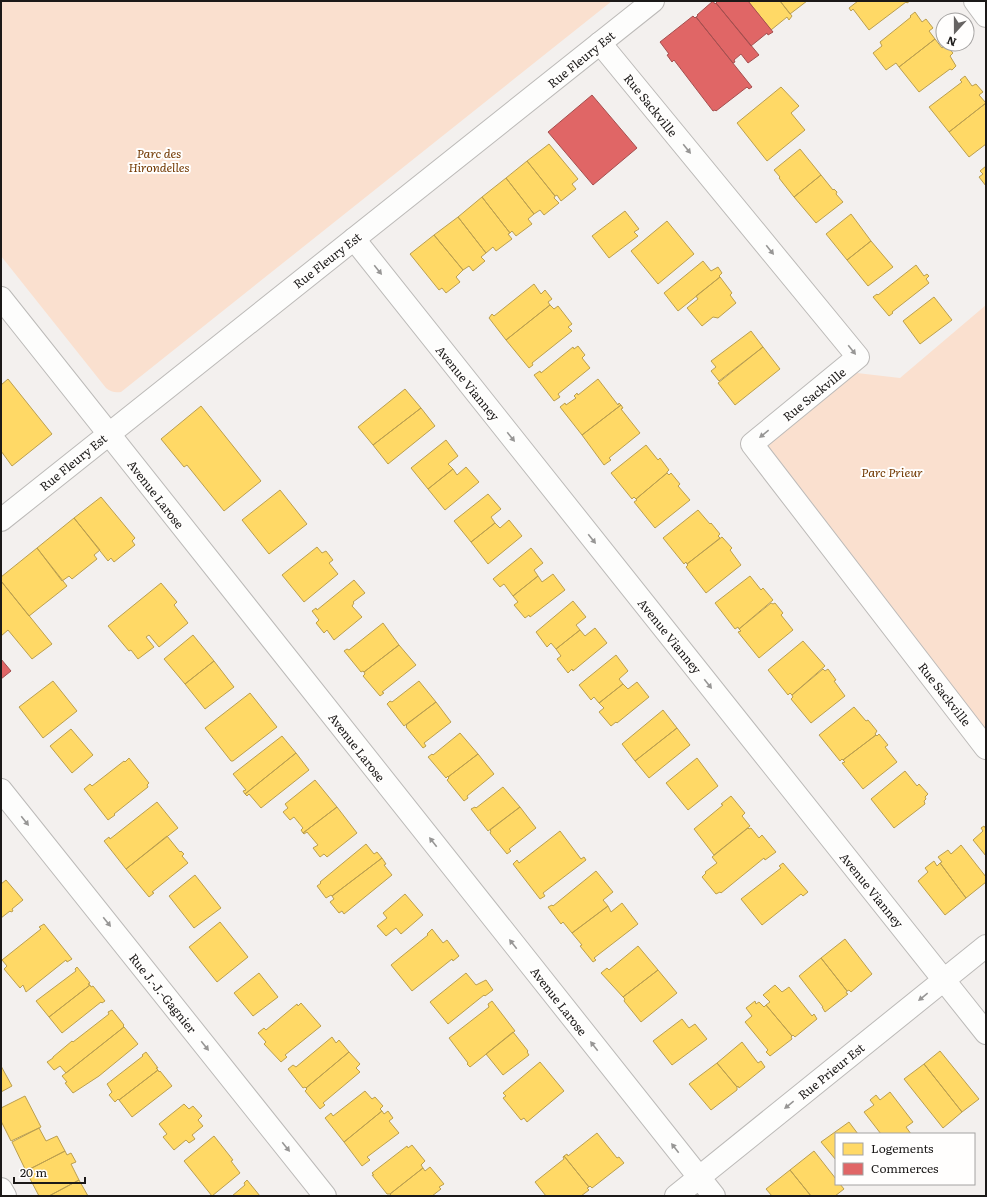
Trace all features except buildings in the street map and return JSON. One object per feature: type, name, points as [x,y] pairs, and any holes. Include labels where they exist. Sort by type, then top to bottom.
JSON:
[{"type":"street","name":"Rue Fleury Est","points":[[1,520],[653,1]]},
{"type":"street","points":[[975,1],[986,16]]},
{"type":"street","name":"Rue Sackville","points":[[600,43],[858,357],[752,444],[986,748]]},
{"type":"street","name":"Avenue Vianney","points":[[354,239],[986,1034]]},
{"type":"street","name":"Avenue Larose","points":[[1,298],[714,1196]]},
{"type":"street","name":"Rue J.-J.-Gagnier","points":[[1,790],[325,1196]]},
{"type":"street","name":"Rue Prieur Est","points":[[676,1196],[986,946]]},
{"type":"street","points":[[1,1189],[4,1196]]},
{"type":"green space","name":"Parc des Hirondelles","points":[[1,1],[612,1],[121,392],[117,392],[106,388],[1,256]]},
{"type":"green space","name":"Parc Prieur","points":[[986,305],[986,748],[752,444],[857,373],[900,378]]}]
